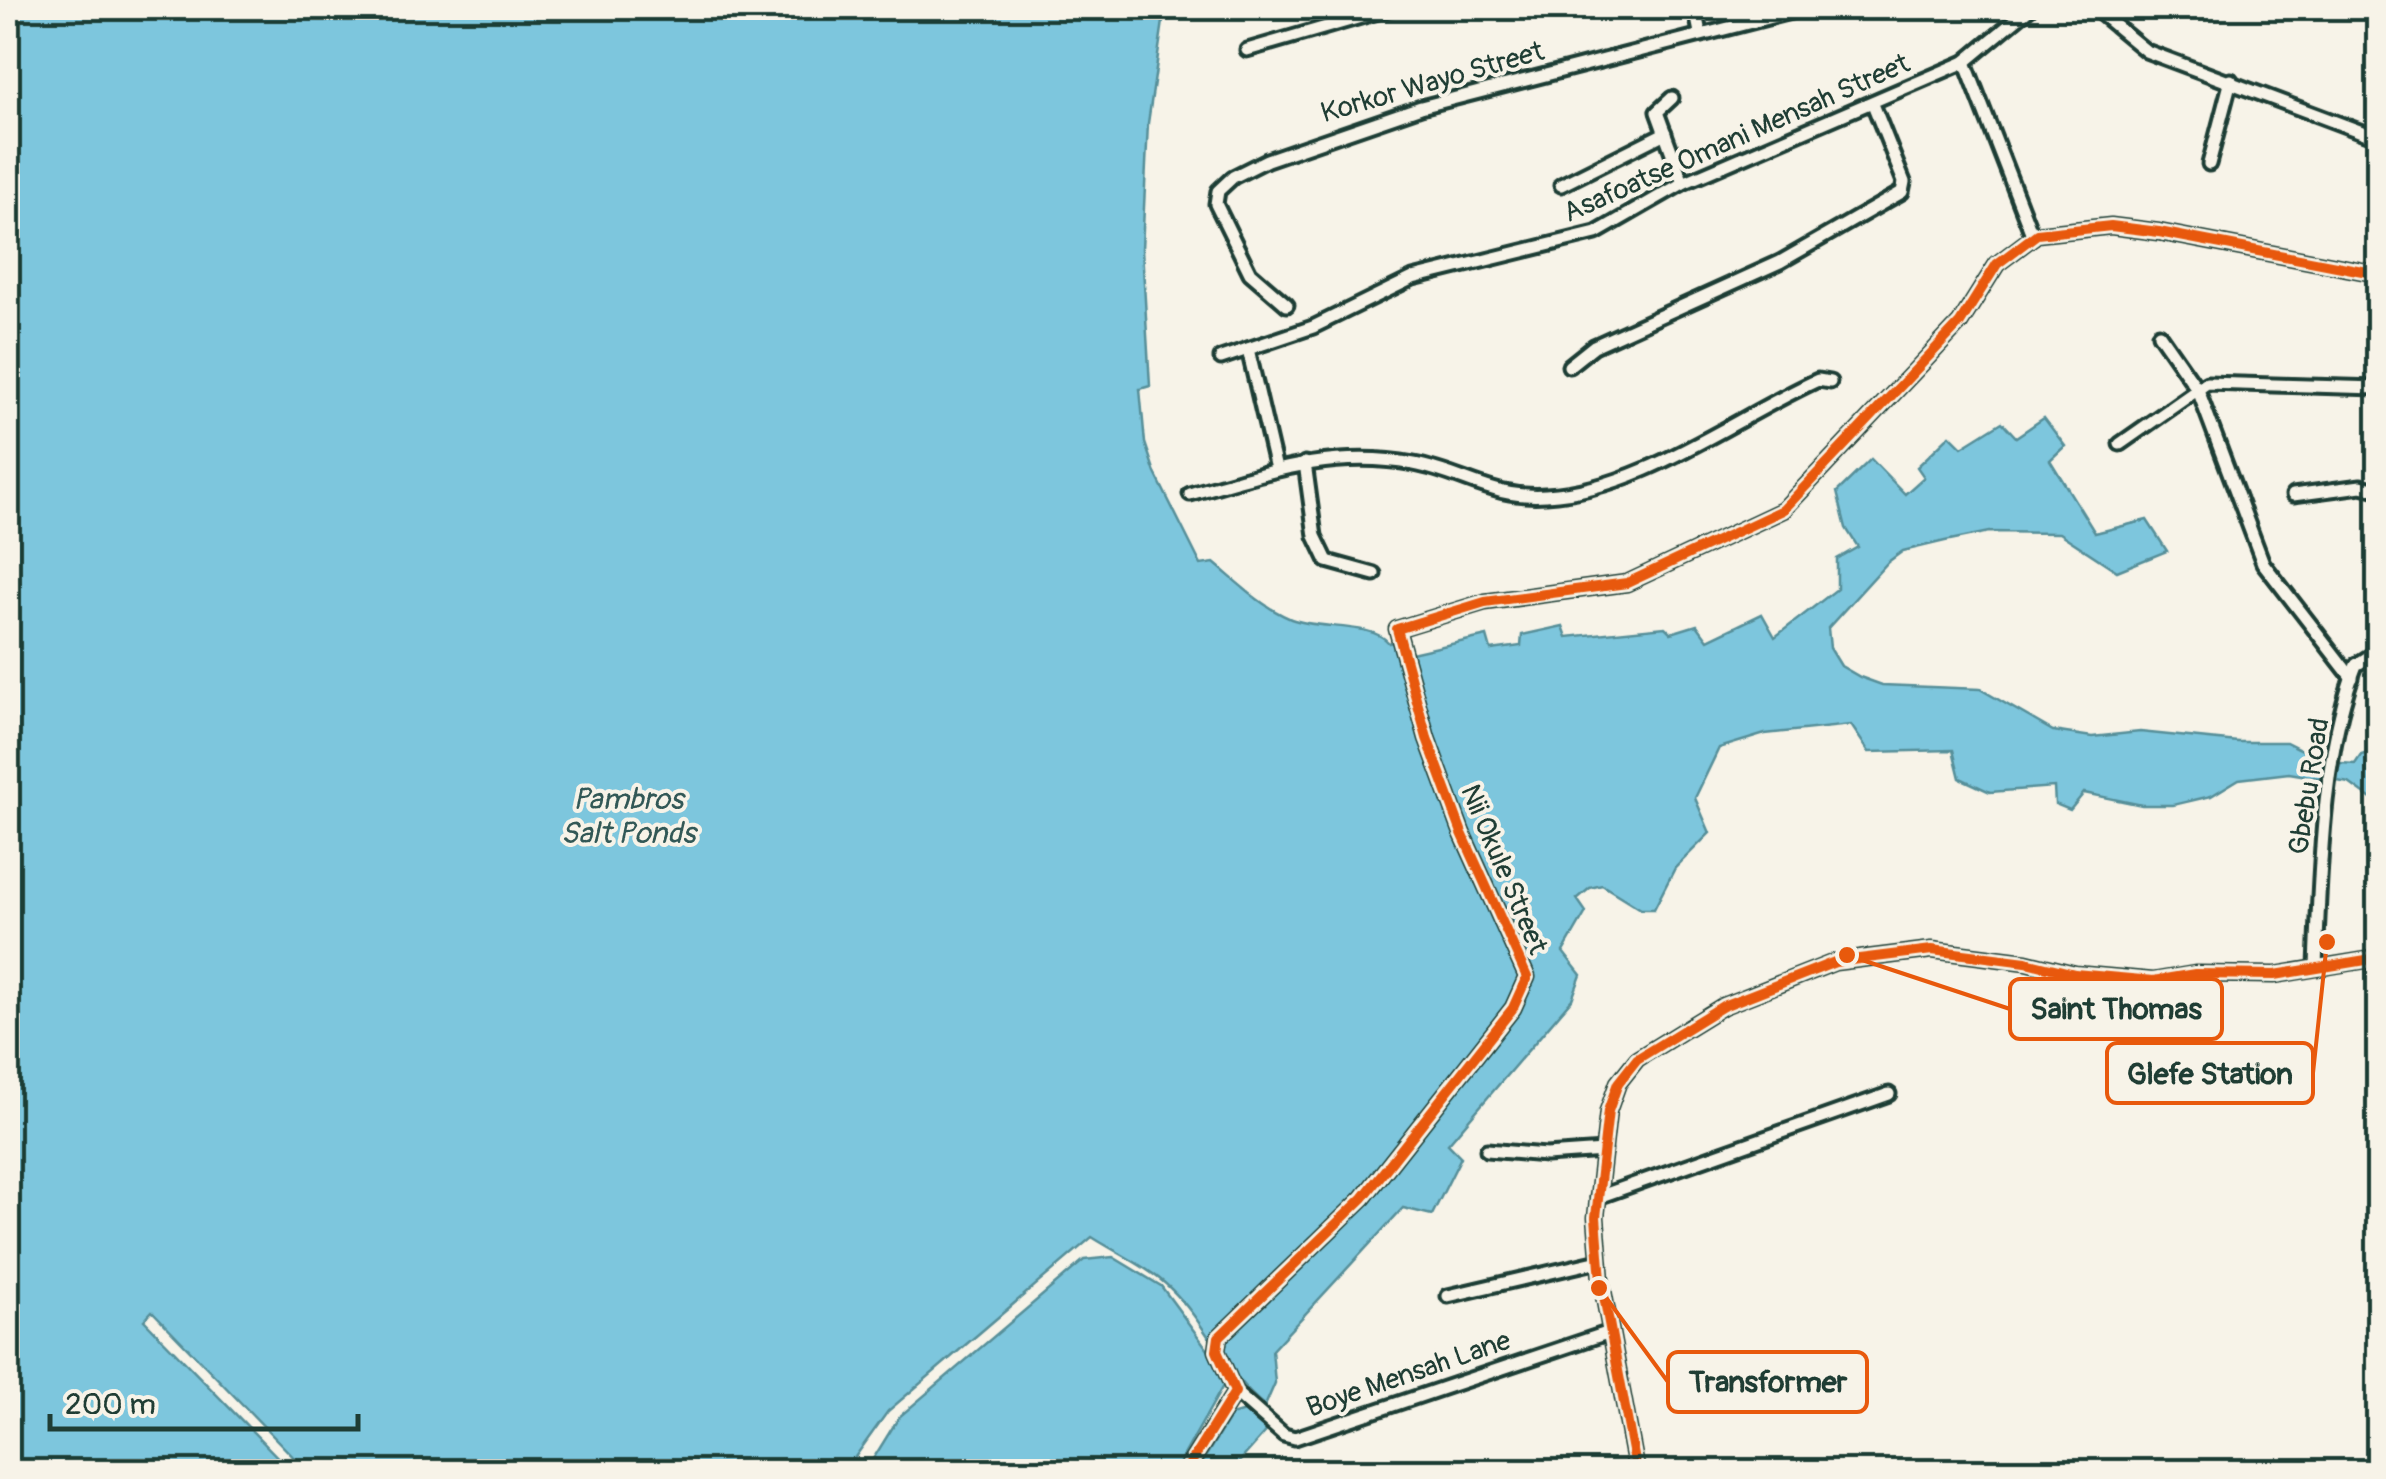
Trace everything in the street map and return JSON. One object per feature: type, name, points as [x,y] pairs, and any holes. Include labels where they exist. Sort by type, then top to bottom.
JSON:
[{"type":"street","points":[[1246,50],[1392,8]]},
{"type":"street","points":[[1696,8],[1700,33]]},
{"type":"street","name":"Korkor Wayo Street","points":[[1287,305],[1250,274],[1216,204],[1218,190],[1233,177],[1306,145],[1421,106],[1806,8]]},
{"type":"street","name":"Asafoatse Omani Mensah Street","points":[[1221,358],[1358,308],[1378,293],[1413,278],[1596,233],[1682,183],[1965,62],[2030,8]]},
{"type":"street","points":[[2094,8],[2126,38],[2146,50],[2378,138]]},
{"type":"street","points":[[2367,8],[2378,10]]},
{"type":"street","points":[[1965,62],[2033,237],[2071,227],[2111,226],[2378,274]]},
{"type":"street","points":[[2210,164],[2231,80]]},
{"type":"street","points":[[1672,98],[1657,112],[1682,183]]},
{"type":"street","points":[[1569,366],[1594,346],[1814,245],[1902,192],[1904,182],[1873,104]]},
{"type":"street","points":[[1561,185],[1665,133]]},
{"type":"street","name":"Nii Okule Street","points":[[1236,1392],[1218,1351],[1219,1337],[1363,1198],[1514,1008],[1527,977],[1462,832],[1427,738],[1397,628],[1486,602],[1627,583],[1783,510],[1960,323],[1997,264],[2033,237]]},
{"type":"street","points":[[2159,334],[2198,390],[2263,563],[2352,678],[2362,659],[2378,651]]},
{"type":"street","points":[[1248,348],[1276,470]]},
{"type":"street","points":[[1190,494],[1305,463],[1361,456],[1419,465],[1502,494],[1550,496],[1604,484],[1734,426],[1818,380],[1830,382]]},
{"type":"street","points":[[2120,444],[2206,383],[2378,388]]},
{"type":"street","points":[[1305,463],[1315,536],[1327,561],[1374,574]]},
{"type":"street","points":[[2293,495],[2361,486],[2378,490]]},
{"type":"street","name":"Gbebu Road","points":[[2316,966],[2331,787],[2352,678]]},
{"type":"street","points":[[1637,1472],[1599,1261],[1598,1196],[1608,1111],[1618,1083],[1637,1060],[1723,1006],[1835,962],[1932,950],[2132,981],[2195,974],[2276,975],[2375,959],[2378,982]]},
{"type":"street","points":[[1598,1196],[1889,1094]]},
{"type":"street","points":[[1487,1150],[1546,1155],[1604,1151]]},
{"type":"street","points":[[1448,1296],[1599,1261]]},
{"type":"street","name":"Boye Mensah Lane","points":[[1236,1392],[1284,1435],[1295,1438],[1610,1332]]},
{"type":"street","points":[[1185,1472],[1236,1392]]},
{"type":"water","name":"Pambros Salt Ponds","points":[[8,8],[1165,8],[1148,123],[1142,249],[1150,386],[1140,389],[1145,443],[1155,473],[1201,565],[1214,563],[1260,601],[1291,619],[1358,629],[1381,636],[1389,643],[1402,639],[1407,654],[1487,636],[1491,650],[1521,646],[1522,635],[1563,626],[1567,637],[1665,627],[1671,633],[1697,625],[1708,640],[1762,614],[1775,637],[1837,589],[1837,559],[1858,547],[1846,528],[1837,492],[1871,459],[1905,494],[1924,477],[1917,467],[1950,435],[1962,447],[2002,422],[2016,437],[2044,418],[2065,446],[2050,460],[2095,533],[2147,520],[2167,551],[2117,571],[2059,533],[1989,532],[1903,551],[1888,562],[1828,628],[1830,648],[1841,666],[1882,685],[1980,689],[2053,731],[2092,737],[2140,732],[2238,742],[2286,742],[2326,762],[2355,764],[2361,755],[2378,750],[2378,804],[2349,783],[2289,773],[2239,779],[2211,796],[2173,805],[2142,805],[2084,793],[2070,810],[2055,804],[2054,787],[1990,792],[1960,778],[1953,750],[1869,752],[1851,725],[1765,734],[1719,748],[1695,798],[1710,833],[1675,868],[1654,909],[1641,909],[1602,885],[1590,888],[1577,899],[1586,912],[1563,952],[1581,975],[1572,999],[1448,1144],[1461,1157],[1432,1215],[1403,1208],[1272,1350],[1275,1383],[1265,1406],[1239,1380],[1184,1303],[1163,1281],[1092,1237],[888,1411],[845,1471],[307,1471],[152,1311],[144,1320],[291,1471],[8,1472]]},
{"type":"water","points":[[1113,1257],[1161,1286],[1222,1369],[1224,1384],[1175,1471],[865,1472],[899,1417],[1084,1260]]},
{"type":"water","points":[[1251,1409],[1270,1427],[1231,1471],[1196,1472],[1231,1415]]},
{"type":"cycle path","points":[[1185,1472],[1235,1392],[1217,1351],[1219,1337],[1363,1198],[1513,1008],[1527,977],[1462,833],[1427,738],[1397,629],[1485,602],[1627,583],[1783,510],[1960,323],[1997,264],[2037,234],[2111,226],[2378,274]]},
{"type":"cycle path","points":[[1637,1472],[1601,1280],[1596,1217],[1608,1111],[1618,1083],[1637,1059],[1723,1006],[1835,962],[1932,950],[2026,962],[2075,974],[2153,981],[2195,974],[2275,975],[2378,958]]},
{"type":"place","name":"Glefe Station","points":[[2327,942]]},
{"type":"place","name":"Saint Thomas","points":[[1847,955]]},
{"type":"place","name":"Transformer","points":[[1599,1288]]}]
